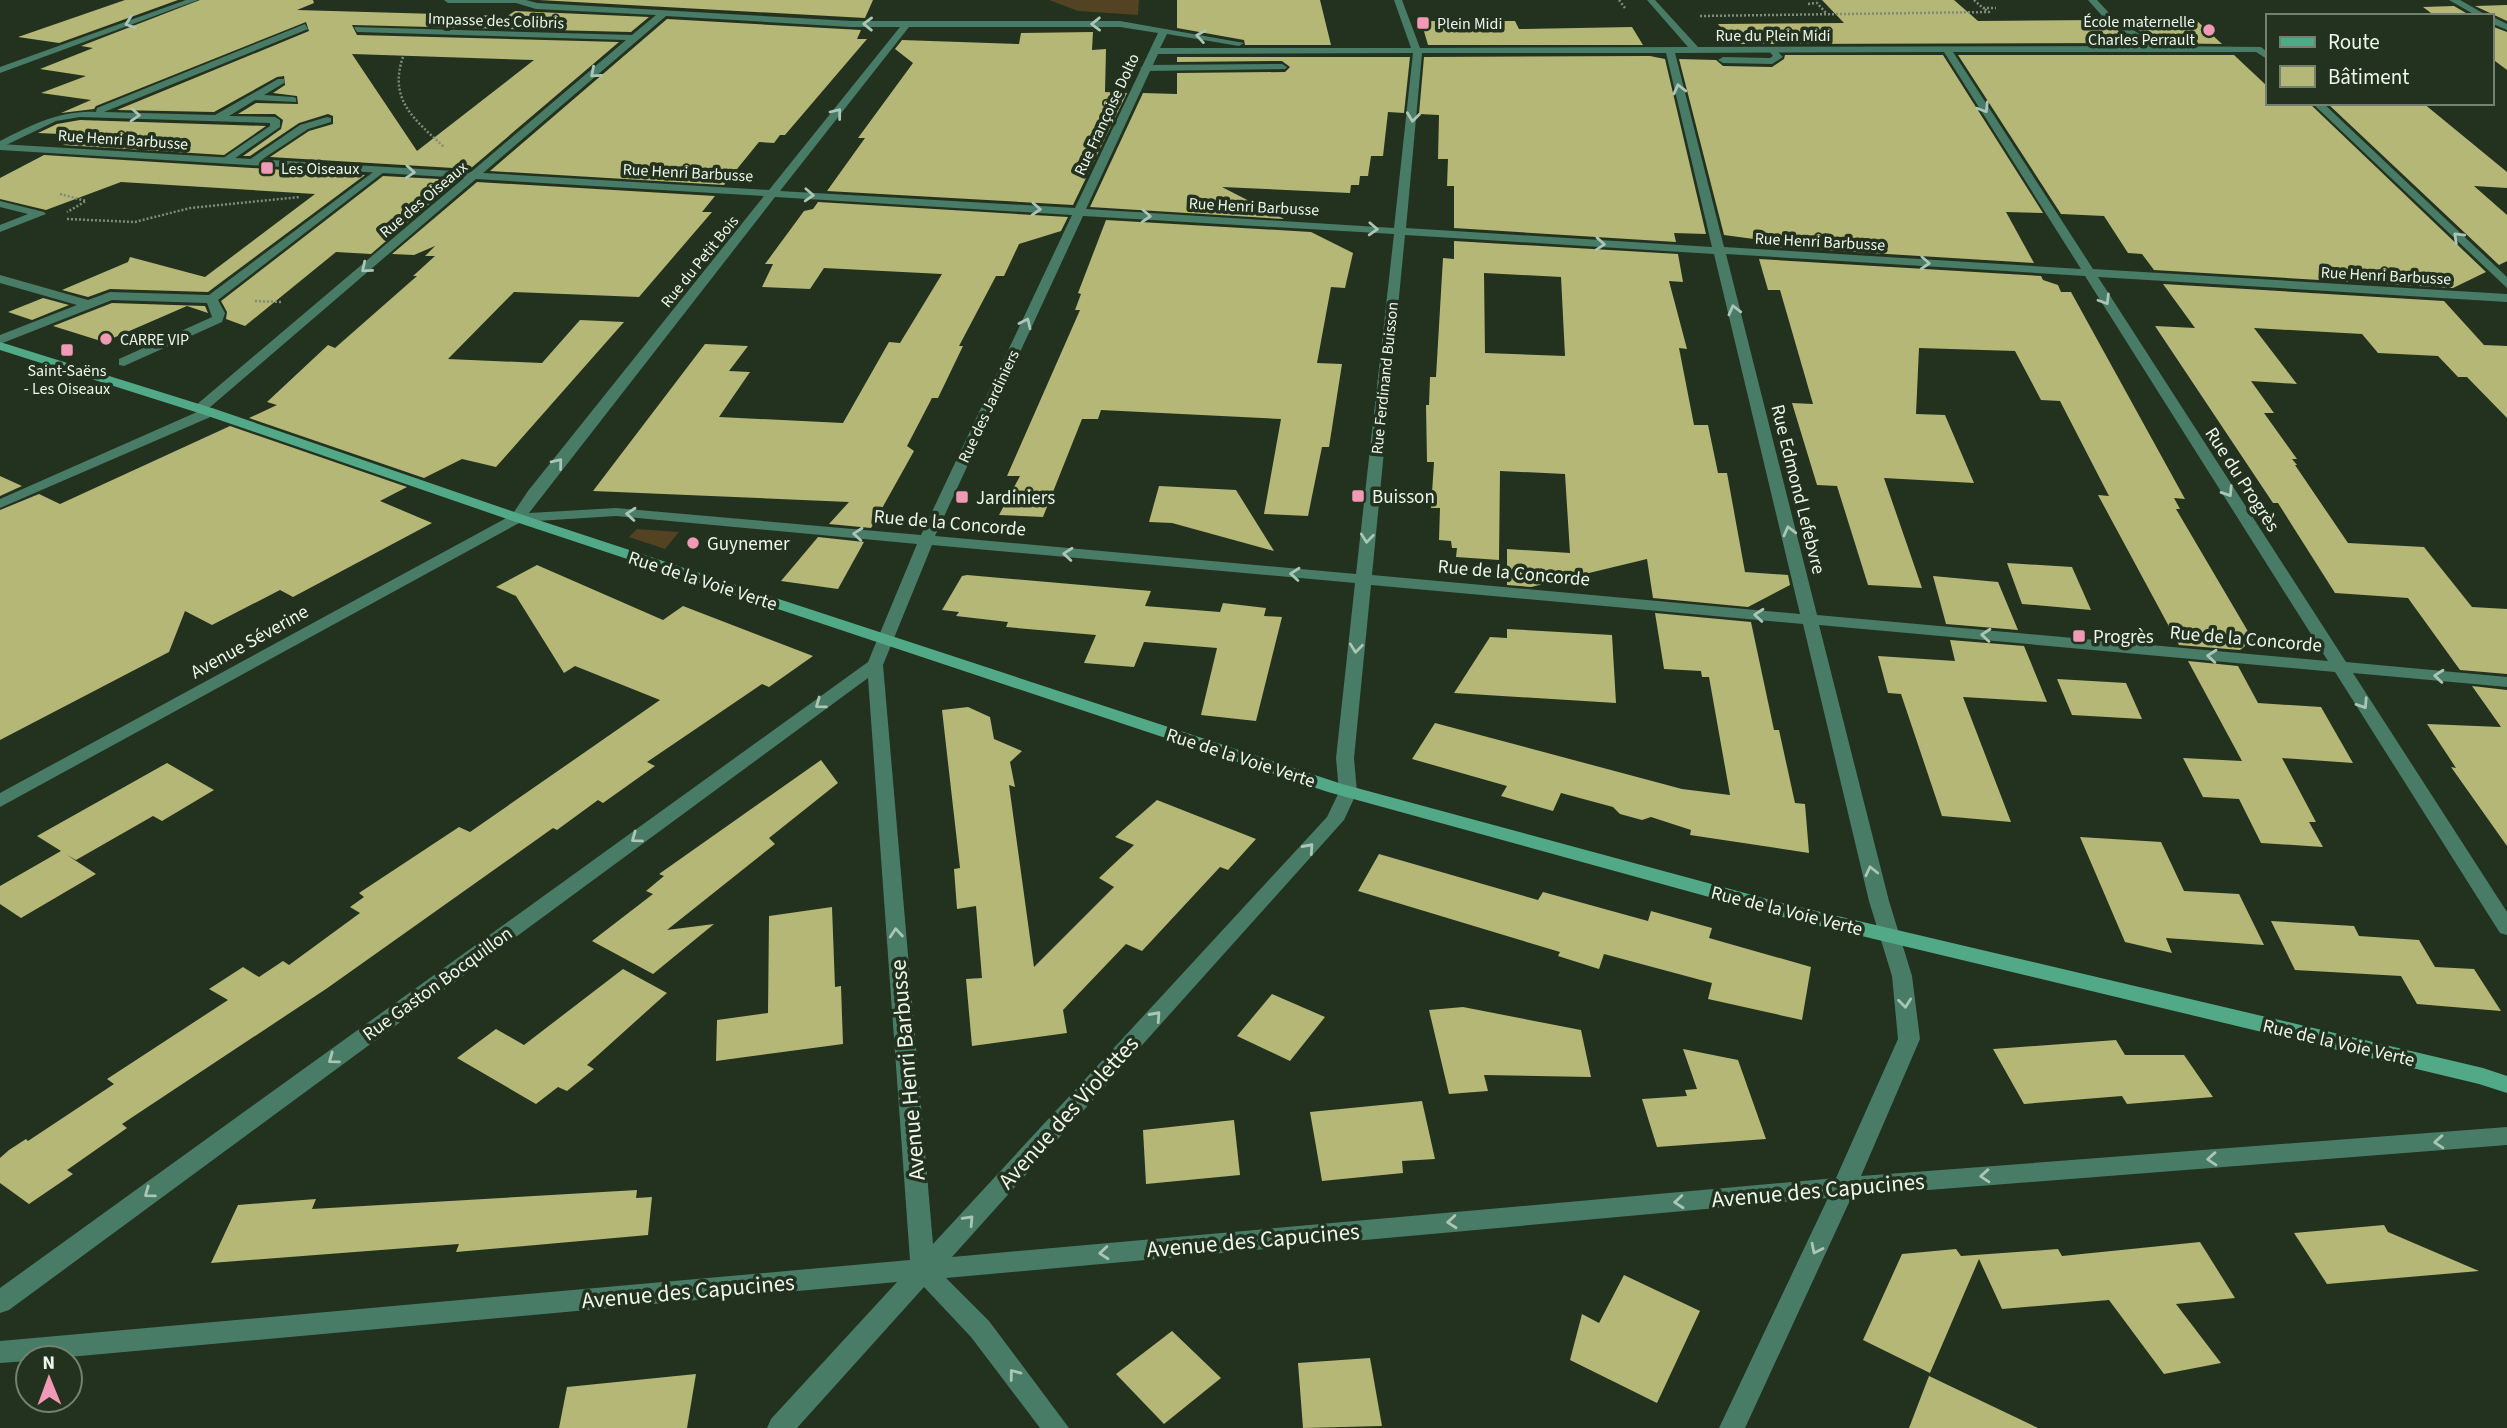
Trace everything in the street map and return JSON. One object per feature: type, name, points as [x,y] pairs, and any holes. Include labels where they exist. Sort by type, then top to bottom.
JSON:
[{"type":"street","points":[[0,70],[194,0]]},
{"type":"street","name":"Rue du Plein Midi","points":[[448,0],[517,0],[536,6],[906,25],[1120,24],[1288,49]]},
{"type":"street","points":[[1398,0],[1417,49]]},
{"type":"street","points":[[1651,0],[1664,16],[1674,22],[1696,51]]},
{"type":"street","points":[[2092,0],[2108,16],[2155,49]]},
{"type":"street","points":[[2453,0],[2480,14]]},
{"type":"street","name":"Rue des Oiseaux","points":[[0,504],[205,410],[665,12]]},
{"type":"street","name":"Rue du Petit Bois","points":[[517,518],[906,25]]},
{"type":"street","points":[[93,113],[305,27]]},
{"type":"street","name":"Impasse des Colibris","points":[[357,29],[635,38]]},
{"type":"street","name":"Rue Françoise Dolto","points":[[1078,211],[1164,30]]},
{"type":"street","name":"Rue Ferdinand Buisson","points":[[1348,792],[1345,758],[1414,104],[1417,49]]},
{"type":"street","name":"Rue du Plein Midi","points":[[1153,51],[2258,49],[2266,55]]},
{"type":"street","name":"Rue du Progrès","points":[[1947,50],[2507,928]]},
{"type":"street","name":"Rue Edmond Lefebvre","points":[[1670,51],[1812,619],[1879,901],[1902,976],[1909,1039],[1845,1187],[1732,1428]]},
{"type":"street","points":[[1723,60],[1772,61],[1778,57],[1774,51]]},
{"type":"street","points":[[1145,68],[1282,67]]},
{"type":"street","points":[[219,117],[281,81]]},
{"type":"street","points":[[253,97],[293,100]]},
{"type":"street","points":[[2319,105],[2507,284]]},
{"type":"street","points":[[2,147],[53,119],[93,113],[191,119],[219,117],[275,120],[275,127],[224,161]]},
{"type":"street","points":[[251,162],[291,134],[327,120]]},
{"type":"street","name":"Rue Henri Barbusse","points":[[2,147],[2507,298]]},
{"type":"street","points":[[0,340],[88,304],[125,294],[211,299],[380,170]]},
{"type":"street","points":[[0,204],[40,214],[0,229]]},
{"type":"street","name":"Rue des Jardiniers","points":[[875,664],[926,540],[1078,211]]},
{"type":"street","points":[[0,279],[88,304]]},
{"type":"street","points":[[124,362],[218,319],[219,313],[211,299]]},
{"type":"street","name":"Rue de la Voie Verte","points":[[0,346],[205,410],[517,518],[1348,792],[1778,909],[2483,1076],[2507,1085]]},
{"type":"street","name":"Rue de la Concorde","points":[[517,518],[616,512],[2507,682]]},
{"type":"street","name":"Avenue Séverine","points":[[0,801],[517,518]]},
{"type":"street","name":"Avenue Henri Barbusse","points":[[875,664],[923,1270]]},
{"type":"street","name":"Rue Gaston Bocquillon","points":[[0,1302],[875,664]]},
{"type":"street","name":"Avenue des Violettes","points":[[780,1428],[1335,820],[1348,792]]},
{"type":"street","name":"Avenue des Capucines","points":[[0,1352],[1845,1187],[2507,1136]]},
{"type":"street","points":[[923,1270],[980,1329],[1056,1428]]},
{"type":"path","points":[[1664,16],[1989,12],[1974,0]]},
{"type":"path","points":[[1808,4],[1817,4],[1827,14]]},
{"type":"path","points":[[1983,8],[1997,8]]},
{"type":"path","points":[[428,132],[402,103],[395,86],[398,68],[404,55],[433,32]]},
{"type":"shaded area","points":[[1049,0],[1139,0],[1138,15],[1078,11]]},
{"type":"shaded area","points":[[637,529],[679,532],[665,549],[629,537]]},
{"type":"building","points":[[125,0],[178,0],[59,43],[18,37]]},
{"type":"building","points":[[200,0],[313,0],[314,3],[297,10],[507,16],[515,11],[649,17],[631,32],[352,25],[357,35],[619,42],[470,169],[270,157],[309,131],[333,124],[333,116],[328,114],[299,123],[250,156],[243,156],[281,129],[283,120],[275,114],[238,114],[256,103],[298,104],[297,96],[273,93],[285,85],[284,76],[277,77],[214,112],[117,110],[309,31],[306,22],[94,109],[61,113],[91,100],[41,93],[86,76],[40,69],[93,48],[81,46]],"holes":[[[352,54],[534,60],[417,151]]]},
{"type":"building","points":[[539,0],[873,0],[865,18]]},
{"type":"building","points":[[1177,0],[1320,0],[1331,45],[1245,45],[1244,40],[1177,28]]},
{"type":"building","points":[[1822,0],[1954,0],[1978,21],[2102,20],[2137,43],[1734,44],[1718,24],[1844,23]]},
{"type":"building","points":[[2507,5],[2507,21],[2493,14],[2475,6]]},
{"type":"building","points":[[2454,6],[2468,14],[2432,14],[2423,7]]},
{"type":"building","points":[[667,19],[861,30],[857,39],[867,39],[785,135],[780,135],[774,143],[759,142],[724,185],[490,171]]},
{"type":"building","points":[[2195,19],[2222,44],[2158,43],[2123,20]]},
{"type":"building","points":[[1421,21],[1515,21],[1519,29],[1632,27],[1643,45],[1428,45]]},
{"type":"building","points":[[2493,27],[2507,32],[2507,70],[2493,60]]},
{"type":"building","points":[[1093,32],[1092,50],[1106,49],[1105,92],[1127,93],[1073,205],[827,191],[865,138],[858,138],[913,63],[895,49],[902,40],[1019,44],[1021,33]]},
{"type":"building","points":[[1785,55],[1943,55],[2043,213],[2006,212],[2034,263],[1756,246],[1754,239],[1724,235],[1679,59],[1716,60],[1723,66],[1772,67],[1784,59]]},
{"type":"building","points":[[1958,55],[2234,55],[2266,85],[2266,105],[2311,105],[2486,272],[2453,288],[2154,270],[2142,254],[2128,253],[2104,216],[2061,214]]},
{"type":"building","points":[[1650,56],[1665,59],[1706,234],[1674,233],[1676,242],[1454,228],[1454,186],[1447,186],[1448,159],[1438,159],[1439,115],[1419,114],[1424,57]]},
{"type":"building","points":[[1177,57],[1410,57],[1404,113],[1388,112],[1383,156],[1371,156],[1368,176],[1360,176],[1359,185],[1351,185],[1350,193],[1222,187],[1284,219],[1090,207],[1143,93],[1177,94],[1177,73],[1285,72],[1290,67],[1282,61],[1177,62]]},
{"type":"building","points":[[2329,105],[2425,105],[2507,172],[2507,188],[2474,186],[2507,215],[2507,261],[2499,265]]},
{"type":"building","points":[[80,120],[266,126],[224,155],[63,145],[82,135],[38,133],[57,124]]},
{"type":"building","points":[[44,155],[365,175],[208,292],[110,289],[88,297],[62,290],[128,262],[130,257],[205,277],[315,194],[121,182],[46,210],[0,199],[0,178]]},
{"type":"building","points":[[383,176],[457,180],[371,254],[336,252],[245,326],[226,319],[227,312],[221,301]]},
{"type":"building","points":[[477,182],[715,196],[702,212],[712,212],[639,297],[514,292],[448,359],[542,363],[580,320],[624,322],[496,467],[462,459],[424,478],[249,418],[277,405],[267,402],[328,345],[335,348],[417,276],[413,276],[435,256],[425,256],[435,246],[414,255],[392,254]]},
{"type":"building","points":[[818,202],[1068,217],[1061,231],[1019,244],[1004,276],[996,276],[959,346],[963,346],[938,398],[932,398],[907,446],[914,451],[871,528],[829,524],[849,502],[593,491],[705,344],[748,346],[729,371],[750,372],[719,417],[843,423],[889,342],[900,343],[942,274],[824,268],[810,289],[762,287],[773,264],[765,264],[804,211],[813,209]]},
{"type":"building","points":[[1106,220],[1311,232],[1353,253],[1345,288],[1331,287],[1317,363],[1342,364],[1329,447],[1322,447],[1308,516],[1264,514],[1281,419],[1101,410],[1098,419],[1082,419],[1043,517],[999,515],[1020,476],[1007,476],[1080,310],[1075,310],[1081,294],[1078,293]]},
{"type":"building","points":[[1454,241],[1678,254],[1683,282],[1669,281],[1687,349],[1679,348],[1694,425],[1708,425],[1718,473],[1727,473],[1745,572],[1788,575],[1790,585],[1748,607],[1653,598],[1647,559],[1531,587],[1507,585],[1507,549],[1570,553],[1565,474],[1500,471],[1499,560],[1456,557],[1457,548],[1452,548],[1451,541],[1439,540],[1440,508],[1431,508],[1434,462],[1427,462],[1426,405],[1429,405],[1430,377],[1436,377],[1443,258],[1454,259]],"holes":[[[1484,273],[1561,277],[1565,356],[1485,353]]]},
{"type":"building","points":[[1759,259],[2041,276],[2043,280],[2058,285],[2061,292],[2071,292],[2185,499],[2174,498],[2180,509],[2176,509],[2253,640],[2240,650],[2179,645],[2098,495],[2109,496],[2060,401],[2041,400],[2015,351],[1919,348],[1916,414],[1945,415],[1974,483],[1884,478],[1922,588],[1868,585],[1837,486],[1817,485],[1792,403],[1813,404],[1780,290],[1768,290]]},
{"type":"building","points":[[2163,284],[2444,301],[2484,345],[2507,346],[2507,418],[2467,377],[2458,377],[2438,356],[2378,353],[2362,334],[2254,328],[2297,384],[2251,381],[2274,413],[2264,413],[2297,459],[2292,459],[2295,465],[2348,543],[2424,547],[2472,607],[2507,609],[2507,674],[2460,670],[2408,598],[2335,593],[2278,503],[2273,503],[2155,326],[2195,328]]},
{"type":"building","points":[[43,298],[69,305],[32,320],[8,312]]},
{"type":"building","points":[[112,303],[205,306],[208,313],[187,306],[104,342],[53,326]]},
{"type":"building","points":[[230,426],[407,487],[380,501],[432,523],[293,597],[280,590],[212,625],[185,611],[169,652],[0,740],[0,510],[39,494],[60,504]]},
{"type":"building","points":[[0,476],[22,486],[0,496]]},
{"type":"building","points":[[1159,486],[1236,490],[1274,551],[1172,523],[1149,522]]},
{"type":"building","points":[[818,537],[864,542],[838,589],[781,581]]},
{"type":"building","points":[[2007,563],[2072,567],[2091,610],[2022,604]]},
{"type":"building","points":[[537,565],[663,620],[683,606],[813,656],[769,687],[762,684],[647,762],[655,766],[603,803],[598,800],[557,830],[553,828],[326,989],[122,1124],[127,1128],[67,1170],[73,1174],[29,1204],[0,1183],[0,1158],[9,1150],[26,1139],[28,1141],[114,1084],[107,1079],[228,1000],[209,989],[243,967],[259,977],[283,961],[289,965],[360,913],[350,907],[364,897],[359,893],[459,827],[470,832],[660,700],[575,666],[564,673],[516,596],[496,587]]},
{"type":"building","points":[[962,576],[1151,591],[1145,606],[1220,612],[1223,603],[1266,608],[1264,616],[1282,617],[1256,721],[1201,715],[1217,648],[1144,642],[1134,667],[1084,663],[1096,635],[1006,627],[1008,622],[956,616],[959,612],[942,610]]},
{"type":"building","points":[[1933,576],[1998,582],[2018,630],[1946,624]]},
{"type":"building","points":[[1655,613],[1751,622],[1774,730],[1779,730],[1795,803],[1805,804],[1809,853],[1690,835],[1691,830],[1651,817],[1642,820],[1620,814],[1613,807],[1561,793],[1553,811],[1501,796],[1507,786],[1412,759],[1435,723],[1682,789],[1730,795],[1709,677],[1702,677],[1701,671],[1664,669]]},
{"type":"building","points":[[1507,629],[1612,635],[1616,703],[1454,693],[1490,637],[1507,638]]},
{"type":"building","points":[[1950,640],[2024,646],[2047,702],[1963,697],[2011,822],[1942,816],[1901,694],[1888,693],[1878,656],[1955,661]]},
{"type":"building","points":[[2188,661],[2238,666],[2258,703],[2321,707],[2353,763],[2282,758],[2316,822],[2309,822],[2323,847],[2261,843],[2239,799],[2203,797],[2183,758],[2242,761]]},
{"type":"building","points":[[2057,679],[2126,683],[2142,719],[2072,715]]},
{"type":"building","points":[[2472,686],[2507,690],[2507,846],[2451,767],[2456,768],[2427,724],[2501,727]]},
{"type":"building","points":[[968,707],[990,717],[994,739],[1022,751],[1010,762],[1015,787],[1009,785],[1034,967],[1114,887],[1099,878],[1134,845],[1115,837],[1157,800],[1256,839],[1228,870],[1220,867],[1142,951],[1126,944],[1063,1010],[1067,1033],[972,1046],[966,979],[982,978],[976,906],[957,909],[954,869],[960,868],[942,710]]},
{"type":"building","points":[[821,760],[838,783],[769,838],[775,844],[667,930],[714,924],[653,974],[592,941],[653,894],[646,891],[664,876],[659,874]]},
{"type":"building","points":[[167,763],[214,790],[162,821],[153,816],[76,860],[67,855],[96,874],[21,918],[0,904],[0,886],[61,851],[37,836]]},
{"type":"building","points":[[2080,837],[2161,842],[2184,891],[2239,894],[2264,945],[2166,938],[2172,953],[2125,942]]},
{"type":"building","points":[[1379,854],[1538,900],[1543,892],[1648,921],[1651,911],[1712,928],[1709,938],[1811,967],[1802,1020],[1708,999],[1712,983],[1604,954],[1599,969],[1558,956],[1560,952],[1358,891]]},
{"type":"building","points":[[832,907],[835,987],[841,986],[843,1044],[716,1061],[717,1020],[768,1013],[769,916]]},
{"type":"building","points":[[2271,921],[2354,926],[2359,936],[2419,940],[2435,967],[2474,969],[2501,1011],[2417,1004],[2401,976],[2295,970]]},
{"type":"building","points":[[623,969],[667,993],[587,1065],[594,1069],[567,1091],[558,1087],[536,1104],[457,1058],[496,1029],[524,1045]]},
{"type":"building","points":[[1272,994],[1325,1017],[1290,1061],[1237,1036]]},
{"type":"building","points":[[1463,1007],[1581,1030],[1591,1077],[1484,1075],[1488,1091],[1449,1094],[1429,1010]]},
{"type":"building","points":[[2116,1040],[2125,1055],[2184,1055],[2213,1097],[2127,1104],[2122,1096],[2024,1104],[1993,1049]]},
{"type":"building","points":[[1683,1049],[1738,1060],[1766,1139],[1657,1147],[1642,1099],[1687,1096],[1685,1090],[1697,1089]]},
{"type":"building","points":[[1422,1101],[1435,1159],[1402,1161],[1403,1173],[1322,1181],[1310,1112]]},
{"type":"building","points":[[1234,1120],[1240,1175],[1146,1184],[1143,1130]]},
{"type":"building","points":[[637,1190],[636,1198],[652,1197],[648,1235],[456,1252],[459,1244],[211,1263],[238,1205],[316,1199],[312,1209]]},
{"type":"building","points":[[2384,1225],[2388,1232],[2479,1271],[2327,1284],[2294,1233]]},
{"type":"building","points":[[2200,1242],[2235,1298],[2176,1304],[2221,1363],[2164,1374],[2109,1300],[2002,1309],[1979,1259],[1930,1373],[1863,1340],[1902,1254],[1956,1249],[1961,1256],[2058,1249],[2062,1256]]},
{"type":"building","points":[[1624,1275],[1700,1311],[1657,1403],[1570,1360],[1582,1314],[1599,1323]]},
{"type":"building","points":[[1172,1331],[1221,1378],[1164,1424],[1116,1374]]},
{"type":"building","points":[[1370,1358],[1382,1426],[1303,1428],[1298,1363]]},
{"type":"building","points":[[696,1374],[687,1428],[559,1428],[567,1387]]},
{"type":"building","points":[[1929,1376],[2038,1428],[1909,1428]]},
{"type":"place","name":"Plein Midi","points":[[1423,23]]},
{"type":"place","name":"École maternelle Charles Perrault","points":[[2209,30]]},
{"type":"place","name":"Les Oiseaux","points":[[267,168]]},
{"type":"place","name":"CARRE VIP","points":[[106,339]]},
{"type":"place","name":"Saint-Saëns - Les Oiseaux","points":[[67,350]]},
{"type":"place","name":"Buisson","points":[[1358,496]]},
{"type":"place","name":"Jardiniers","points":[[962,497]]},
{"type":"place","name":"Guynemer","points":[[693,543]]},
{"type":"place","name":"Progrès","points":[[2079,636]]}]
